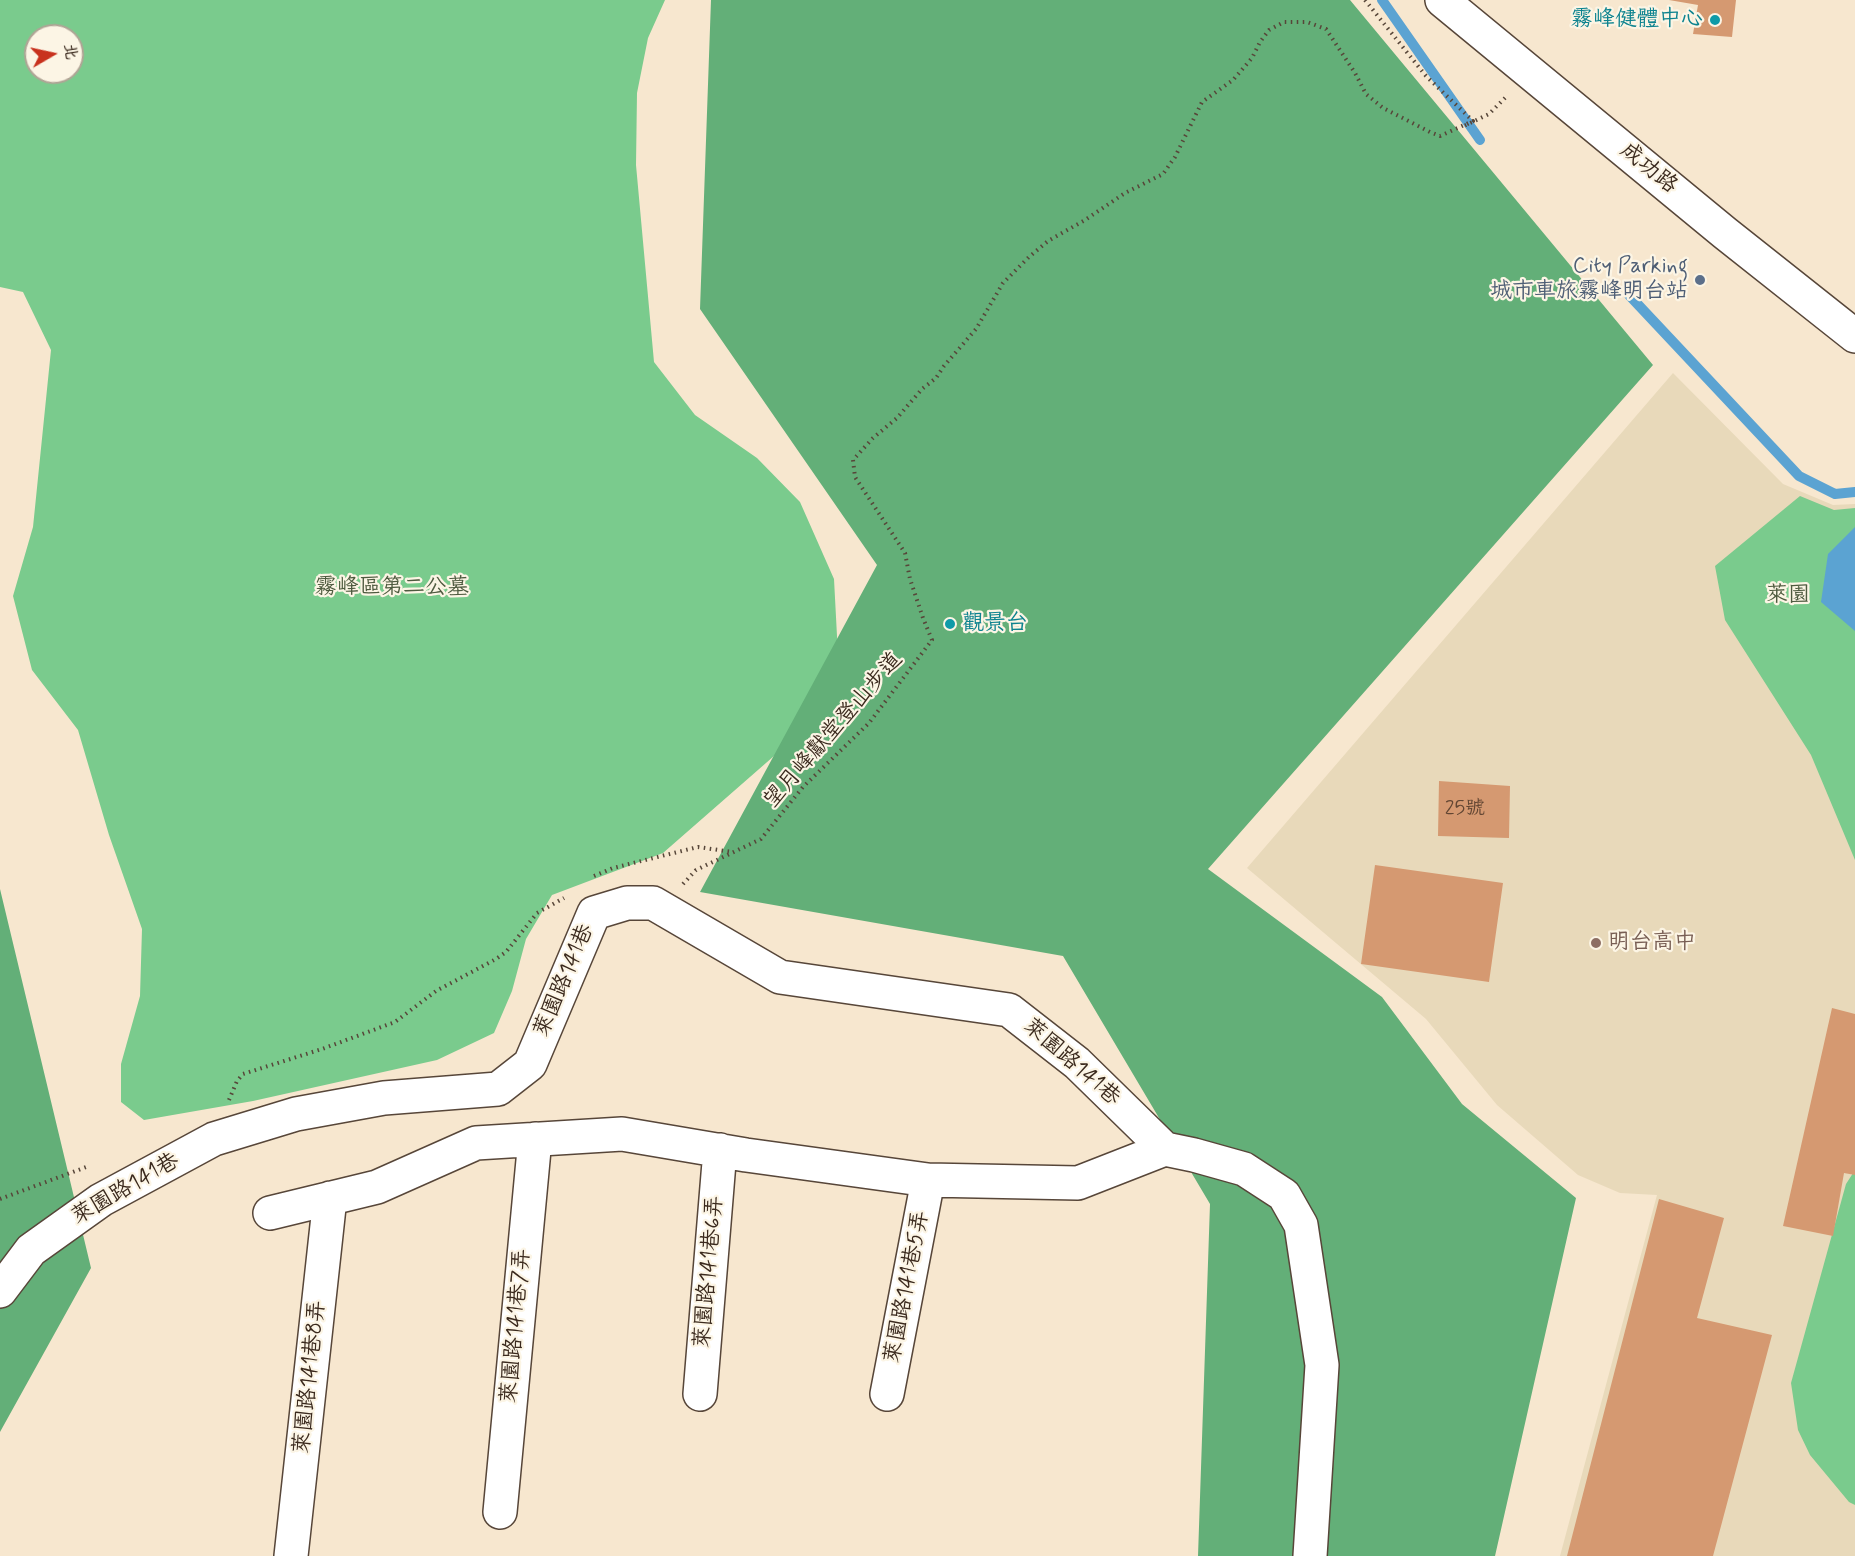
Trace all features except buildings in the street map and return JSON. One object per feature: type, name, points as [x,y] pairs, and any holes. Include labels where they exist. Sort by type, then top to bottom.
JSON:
[{"type":"street","name":"成功路","points":[[1442,0],[1707,218],[1855,336]]},
{"type":"street","name":"萊園路141巷","points":[[0,1292],[31,1250],[100,1200],[214,1139],[296,1114],[384,1098],[498,1089],[530,1064],[594,913],[627,903],[652,903],[780,977],[1009,1010],[1077,1063],[1165,1149]]},
{"type":"street","points":[[270,1213],[377,1187],[476,1143],[622,1134],[928,1180],[1078,1183],[1165,1149],[1244,1169],[1284,1195],[1301,1225],[1322,1365],[1310,1556]]},
{"type":"street","name":"萊園路141巷7弄","points":[[500,1512],[535,1139]]},
{"type":"street","name":"萊園路141巷6弄","points":[[700,1394],[720,1150]]},
{"type":"street","name":"萊園路141巷5弄","points":[[887,1394],[928,1180]]},
{"type":"street","name":"萊園路141巷8弄","points":[[291,1556],[330,1198]]},
{"type":"path","points":[[1365,0],[1426,76],[1473,121]]},
{"type":"path","name":"望月峰獻堂登山步道","points":[[652,903],[679,889],[696,870],[761,839],[803,787],[869,723],[932,640],[910,579],[904,553],[855,477],[853,460],[873,438],[897,418],[922,389],[936,378],[976,329],[1003,283],[1048,241],[1125,193],[1163,174],[1175,157],[1202,102],[1233,80],[1252,58],[1269,30],[1284,22],[1307,22],[1326,30],[1355,73],[1366,94],[1383,108],[1407,121],[1440,136],[1473,121]]},
{"type":"path","name":"望月峰獻堂登山步道","points":[[1473,121],[1464,126],[1489,114],[1513,91],[1526,68]]},
{"type":"path","points":[[591,878],[613,868],[698,847],[734,852]]},
{"type":"path","points":[[214,1139],[224,1122],[237,1081],[243,1074],[322,1049],[395,1022],[436,991],[506,952],[537,913],[566,897]]},
{"type":"shaded area","name":"明台高中","points":[[1673,373],[1783,484],[1833,505],[1855,504],[1855,1556],[1560,1556],[1657,1195],[1620,1193],[1578,1175],[1497,1105],[1426,1019],[1247,868]]},
{"type":"green space","name":"霧峰區第二公墓","points":[[0,0],[665,0],[648,38],[637,93],[636,165],[654,362],[695,415],[757,458],[800,502],[834,579],[838,655],[782,749],[663,853],[552,895],[526,939],[512,991],[494,1033],[437,1060],[253,1101],[144,1120],[121,1102],[121,1064],[140,996],[142,929],[109,835],[78,730],[32,670],[13,596],[33,527],[51,350],[23,292],[0,287]]},
{"type":"green space","points":[[711,0],[1350,0],[1653,365],[1208,869],[1382,997],[1462,1104],[1576,1198],[1495,1556],[1198,1556],[1210,1204],[1063,956],[700,892],[877,565],[700,309]]},
{"type":"green space","name":"萊園","points":[[1800,496],[1834,510],[1855,508],[1855,860],[1811,755],[1725,620],[1715,566]]},
{"type":"green space","points":[[0,889],[91,1268],[0,1432]]},
{"type":"green space","points":[[1855,1170],[1855,1505],[1849,1502],[1810,1455],[1798,1430],[1791,1383],[1846,1184]]},
{"type":"water","points":[[1855,527],[1855,631],[1821,602],[1828,554]]},
{"type":"waterway","points":[[1382,0],[1480,140]]},
{"type":"waterway","points":[[1629,295],[1799,476],[1835,494],[1855,492]]},
{"type":"place","name":"霧峰健體中心","points":[[1715,20]]},
{"type":"place","name":"City Parking 城市車旅霧峰明台站","points":[[1700,280]]},
{"type":"place","name":"觀景台","points":[[950,624]]},
{"type":"place","name":"明台高中","points":[[1596,943]]}]
